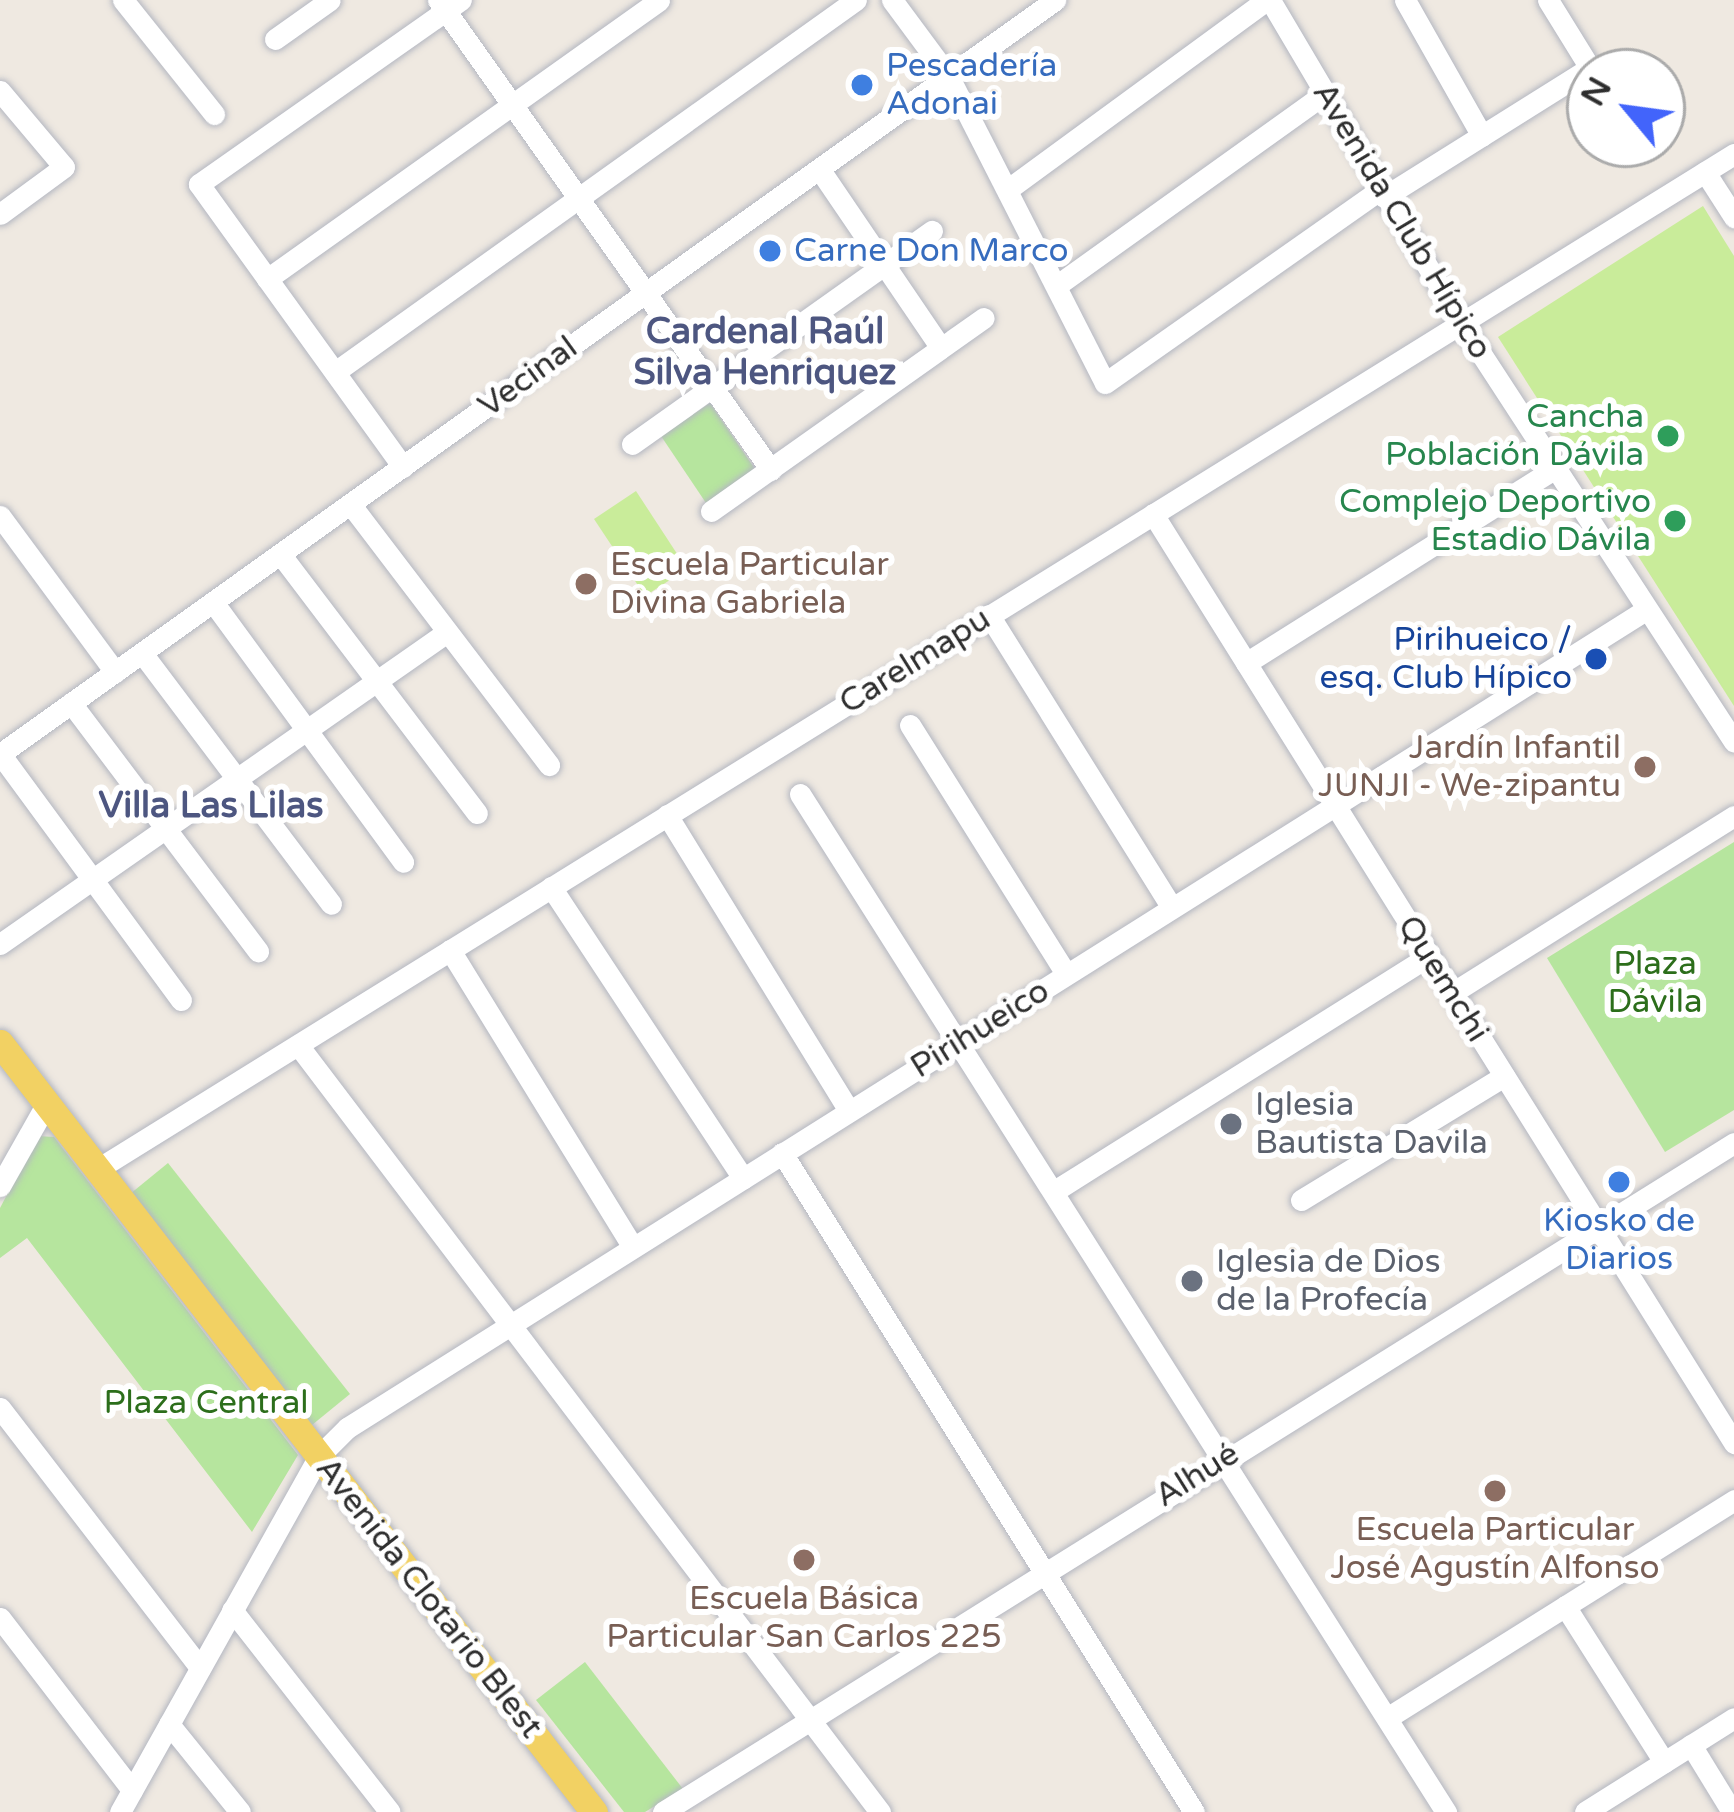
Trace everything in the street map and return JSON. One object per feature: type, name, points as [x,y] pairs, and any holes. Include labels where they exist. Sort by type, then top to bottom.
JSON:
[{"type":"main road","name":"Avenida Clotario Blest","points":[[0,1042],[593,1812]]},
{"type":"street","points":[[123,0],[214,114]]},
{"type":"street","points":[[275,39],[330,0]]},
{"type":"street","points":[[267,279],[659,0]]},
{"type":"street","points":[[335,372],[856,0]]},
{"type":"street","points":[[892,0],[949,77],[1106,383],[1382,193],[1590,68],[1548,0]]},
{"type":"street","name":"Vecinal","points":[[0,754],[1055,0]]},
{"type":"street","points":[[1007,190],[1269,0]]},
{"type":"street","name":"Avenida Club Hípico","points":[[1269,0],[1463,326],[1734,742]]},
{"type":"street","points":[[1405,0],[1482,136]]},
{"type":"street","points":[[403,467],[199,184],[448,4],[771,470]]},
{"type":"street","points":[[0,91],[64,167],[0,214]]},
{"type":"street","points":[[1056,286],[1324,94]]},
{"type":"street","name":"Carelmapu","points":[[96,1170],[1734,154]]},
{"type":"street","points":[[820,170],[941,348]]},
{"type":"street","points":[[1705,172],[1734,217]]},
{"type":"street","points":[[632,444],[932,231]]},
{"type":"street","points":[[711,511],[984,318]]},
{"type":"street","points":[[1246,663],[1556,468]]},
{"type":"street","points":[[351,505],[549,765]]},
{"type":"street","name":"Quemchi","points":[[1153,514],[1734,1443]]},
{"type":"street","points":[[0,516],[115,672]]},
{"type":"street","points":[[281,555],[477,813]]},
{"type":"street","points":[[213,602],[403,862]]},
{"type":"street","name":"Pirihueico","points":[[120,1812],[319,1456],[347,1428],[1647,609]]},
{"type":"street","points":[[989,615],[1172,908]]},
{"type":"street","points":[[0,944],[447,632]]},
{"type":"street","points":[[142,652],[332,904]]},
{"type":"street","points":[[71,704],[258,951]]},
{"type":"street","points":[[910,725],[1066,974]]},
{"type":"street","points":[[0,754],[181,1000]]},
{"type":"street","points":[[800,794],[962,1040],[1446,1812]]},
{"type":"street","points":[[667,815],[848,1112]]},
{"type":"street","points":[[1452,993],[1734,816]]},
{"type":"street","points":[[551,887],[743,1178]]},
{"type":"street","points":[[450,950],[633,1247]]},
{"type":"street","points":[[1056,1190],[1429,956]]},
{"type":"street","points":[[298,1045],[880,1812]]},
{"type":"street","points":[[1301,1200],[1504,1076]]},
{"type":"street","points":[[0,1186],[47,1103]]},
{"type":"street","name":"Alhué","points":[[663,1812],[1222,1458],[1734,1143]]},
{"type":"street","points":[[782,1154],[1194,1812]]},
{"type":"street","points":[[0,1408],[200,1668]]},
{"type":"street","points":[[1387,1718],[1734,1500]]},
{"type":"street","points":[[1565,1606],[1664,1762]]},
{"type":"street","points":[[232,1610],[390,1812]]},
{"type":"street","points":[[0,1618],[132,1790]]},
{"type":"street","points":[[1588,1811],[1734,1718]]},
{"type":"street","points":[[169,1724],[241,1812]]},
{"type":"street","points":[[1691,1745],[1732,1812]]},
{"type":"green space","name":"Complejo Deportivo Estadio Dávila","points":[[1703,206],[1734,256],[1734,706],[1498,337]]},
{"type":"green space","points":[[710,403],[755,469],[706,503],[661,436]]},
{"type":"green space","points":[[636,491],[687,569],[645,596],[594,519]]},
{"type":"green space","name":"Plaza Dávila","points":[[1734,842],[1734,1110],[1665,1152],[1547,958]]},
{"type":"green space","name":"Plaza Central","points":[[38,1136],[54,1137],[298,1455],[252,1532],[27,1238],[0,1258],[0,1208]]},
{"type":"green space","points":[[168,1163],[350,1394],[312,1425],[130,1194]]},
{"type":"green space","points":[[585,1662],[683,1789],[645,1812],[624,1812],[536,1700]]},
{"type":"place","name":"Pescadería Adonai","points":[[862,85]]},
{"type":"place","name":"Carne Don Marco","points":[[770,251]]},
{"type":"place","name":"Cancha Población Dávila","points":[[1668,436]]},
{"type":"place","name":"Complejo Deportivo Estadio Dávila","points":[[1675,521]]},
{"type":"place","name":"Escuela Particular Divina Gabriela","points":[[586,584]]},
{"type":"place","name":"Pirihueico / esq. Club Hípico","points":[[1596,659]]},
{"type":"place","name":"Jardín Infantil JUNJI - We-zipantu","points":[[1645,767]]},
{"type":"place","name":"Iglesia Bautista Davila","points":[[1231,1124]]},
{"type":"place","name":"Kiosko de Diarios","points":[[1619,1182]]},
{"type":"place","name":"Iglesia de Dios de la Profecía","points":[[1192,1281]]},
{"type":"place","name":"Escuela Particular José Agustín Alfonso","points":[[1495,1491]]},
{"type":"place","name":"Escuela Básica Particular San Carlos 225","points":[[804,1560]]},
{"type":"district","name":"Cardenal Raúl Silva Henriquez","points":[[765,352]]},
{"type":"district","name":"Villa Las Lilas","points":[[211,806]]}]
